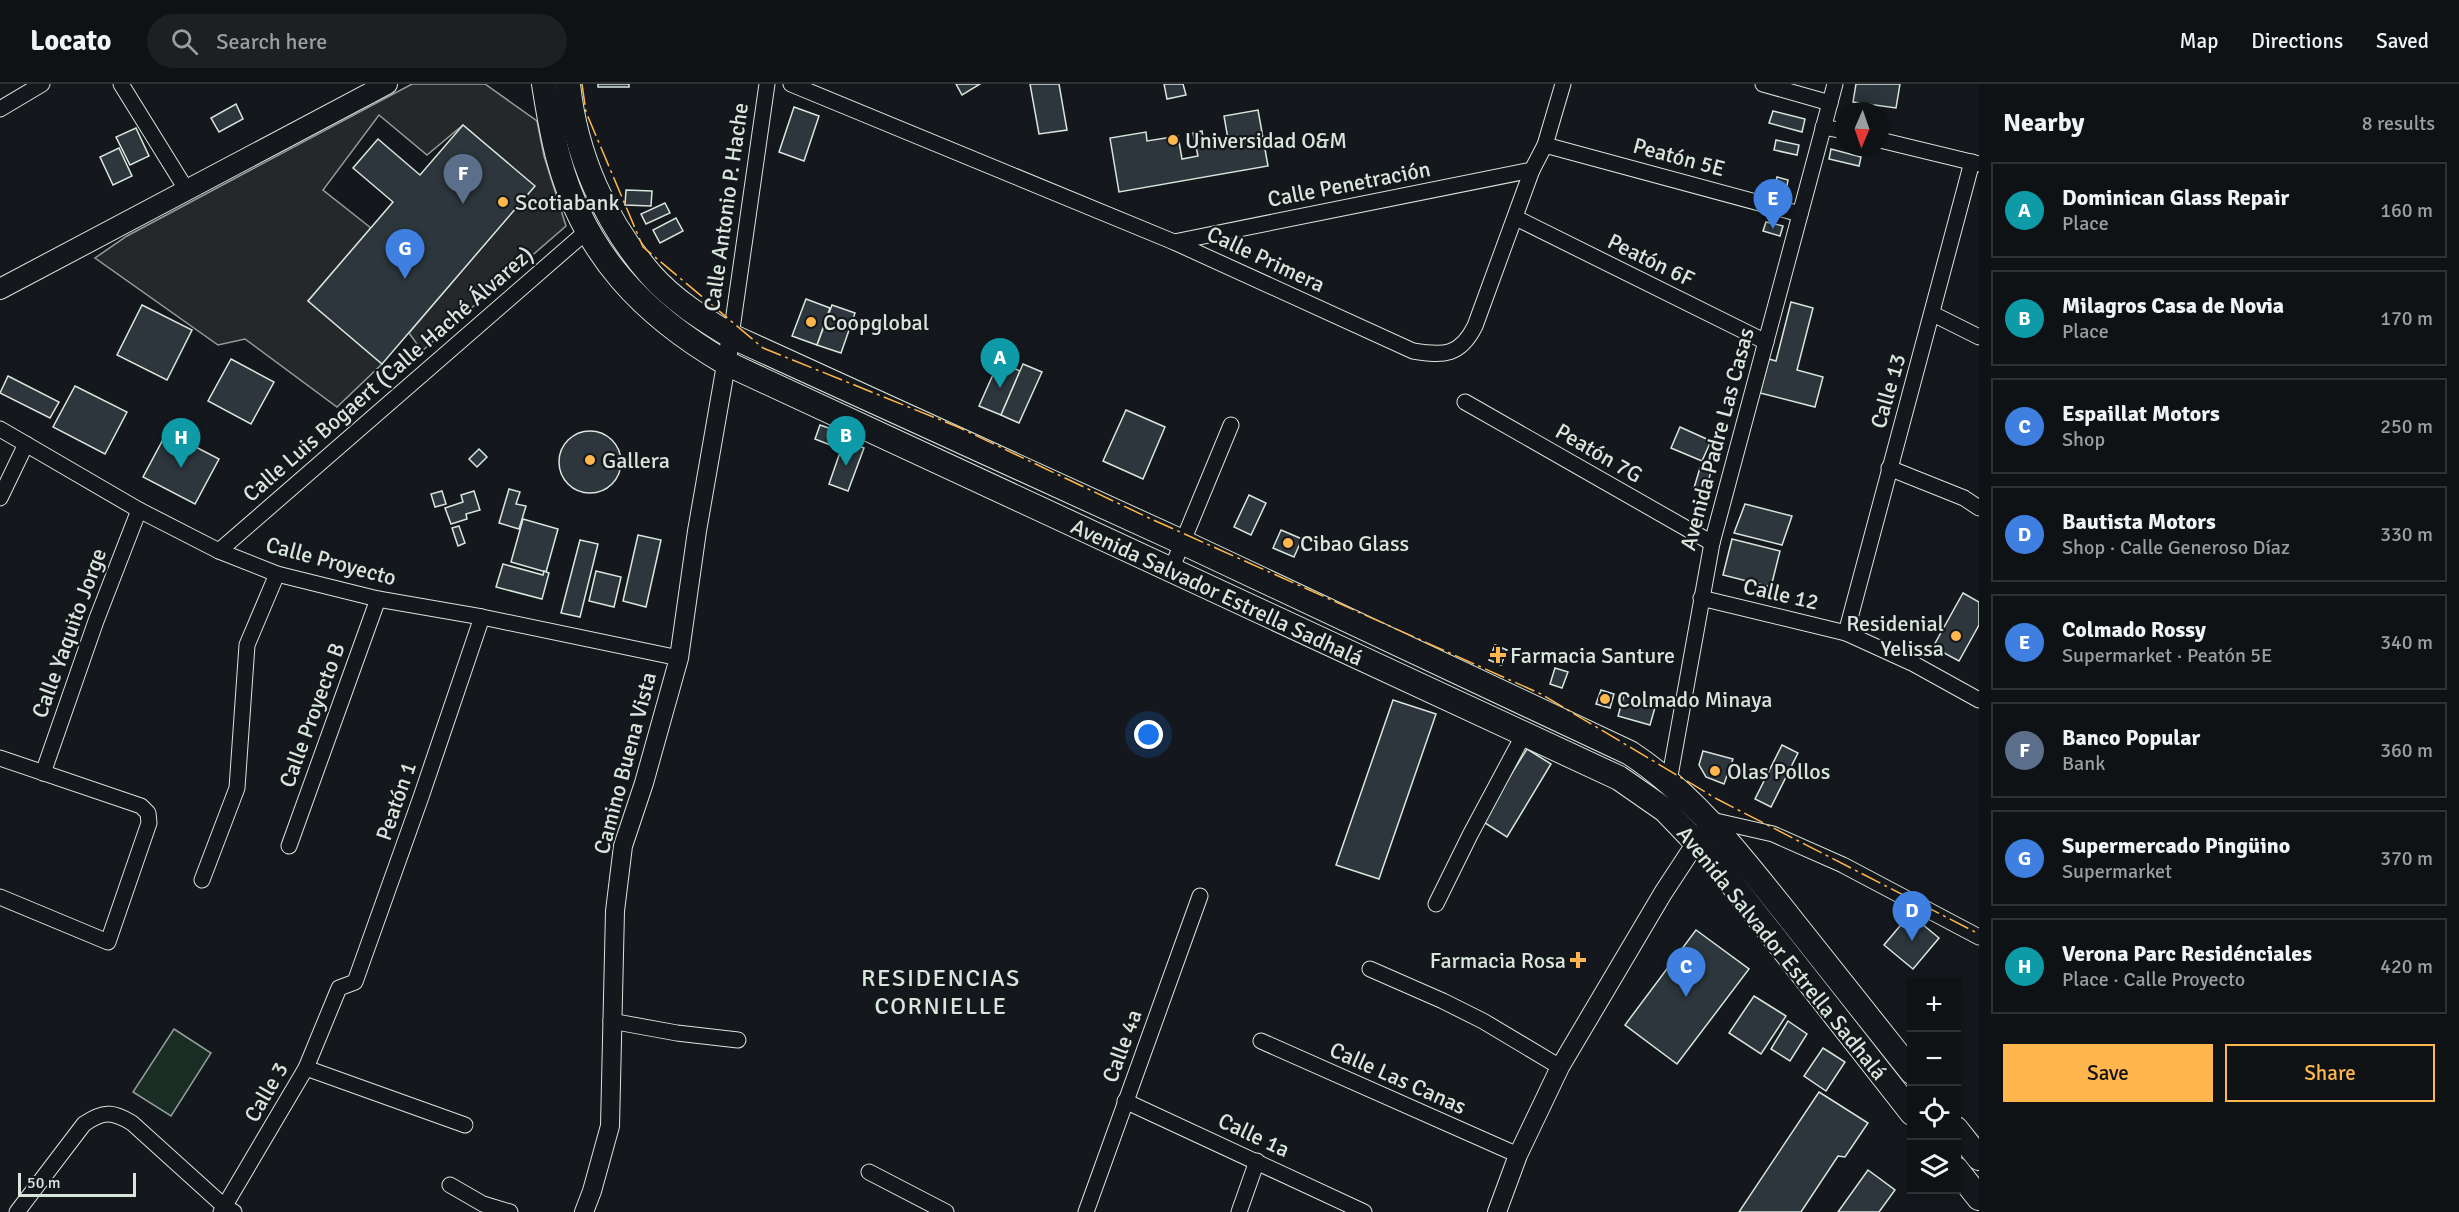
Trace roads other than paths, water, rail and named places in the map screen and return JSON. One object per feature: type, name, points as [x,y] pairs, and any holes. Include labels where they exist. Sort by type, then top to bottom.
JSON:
[{"type":"highway","name":"Avenida Salvador Estrella Sadhalá","points":[[543,84],[559,161],[587,231],[607,263],[631,292],[664,322],[697,346],[726,363],[1619,778],[1665,810],[1715,862],[1907,1108]]},
{"type":"highway","name":"Avenida Salvador Estrella Sadhalá","points":[[568,84],[576,128],[590,176],[627,242],[652,276],[707,322],[731,336],[1182,542],[1630,753],[1656,770],[1730,843],[1907,1067]]},
{"type":"highway","points":[[1961,1135],[1979,1158]]},
{"type":"highway","points":[[1961,1175],[1979,1198]]},
{"type":"main road","points":[[0,289],[385,84]]},
{"type":"street","points":[[0,109],[42,84]]},
{"type":"street","points":[[121,84],[186,189]]},
{"type":"street","name":"Calle Antonio P. Hache","points":[[731,336],[767,84]]},
{"type":"street","name":"Calle Primera","points":[[791,84],[1174,242],[1413,351],[1434,355],[1453,352],[1468,342],[1532,170],[1545,145],[1563,84]]},
{"type":"street","points":[[1763,84],[1830,103]]},
{"type":"street","name":"Avenida Padre Las Casas","points":[[1665,810],[1712,543],[1835,84]]},
{"type":"street","points":[[1823,127],[1835,129]]},
{"type":"street","points":[[1889,142],[1976,163]]},
{"type":"street","name":"Peatón 5E","points":[[1545,145],[1800,214]]},
{"type":"street","name":"Calle 13","points":[[1846,633],[1889,468],[1976,163]]},
{"type":"street","name":"Calle Penetración","points":[[1174,242],[1532,170]]},
{"type":"street","name":"Peatón 6F","points":[[1516,218],[1766,342]]},
{"type":"street","name":"Calle Luis Bogaert (Calle Haché Álvarez)","points":[[219,551],[587,231]]},
{"type":"street","points":[[1933,314],[1979,337]]},
{"type":"street","name":"Camino Buena Vista","points":[[584,1212],[610,1126],[610,1021],[615,911],[623,846],[644,783],[679,658],[697,531],[731,336]]},
{"type":"street","name":"Peatón 7G","points":[[1465,402],[1712,543]]},
{"type":"street","points":[[1171,570],[1232,425]]},
{"type":"street","name":"Calle Proyecto","points":[[0,429],[140,510],[219,551],[277,574],[378,599],[482,617],[679,658]]},
{"type":"street","points":[[0,498],[26,444]]},
{"type":"street","points":[[1889,468],[1964,498],[1979,508]]},
{"type":"street","name":"Calle Yaquito Jorge","points":[[43,773],[96,621],[140,510]]},
{"type":"street","points":[[202,880],[237,788],[247,645],[277,574]]},
{"type":"street","name":"Calle 12","points":[[1701,598],[1846,633],[1914,664],[1979,700]]},
{"type":"street","name":"Calle Proyecto B","points":[[289,846],[378,599]]},
{"type":"street","name":"Peatón 1","points":[[339,988],[355,982],[482,617]]},
{"type":"street","points":[[1436,904],[1524,734]]},
{"type":"street","points":[[0,758],[141,806],[148,813],[149,823],[108,942],[0,897]]},
{"type":"street","points":[[1497,1212],[1518,1155],[1560,1067],[1663,893],[1696,842],[1707,819],[1773,834],[1843,865],[1979,937]]},
{"type":"street","name":"Calle 4a","points":[[1086,1212],[1200,896]]},
{"type":"street","points":[[1370,969],[1483,1021],[1560,1067]]},
{"type":"street","name":"Calle 3","points":[[227,1210],[306,1068],[339,988]]},
{"type":"street","points":[[610,1021],[677,1033],[738,1040]]},
{"type":"street","name":"Calle Las Canas","points":[[1261,1041],[1518,1155]]},
{"type":"street","points":[[306,1068],[465,1125]]},
{"type":"street","name":"Calle 1a","points":[[1125,1101],[1364,1212]]},
{"type":"street","points":[[17,1212],[84,1124],[99,1114],[119,1114],[132,1123],[227,1210]]},
{"type":"street","points":[[1239,1212],[1257,1161]]},
{"type":"street","points":[[869,1172],[946,1212]]},
{"type":"street","points":[[450,1185],[483,1204],[510,1212]]},
{"type":"place","name":"Universidad O&M","points":[[1173,140]]},
{"type":"place","name":"Scotiabank","points":[[503,202]]},
{"type":"place","name":"Banco Popular","points":[[463,204]]},
{"type":"place","name":"Colmado Rossy","points":[[1773,229]]},
{"type":"place","name":"Supermercado Pingüino","points":[[405,279]]},
{"type":"place","name":"Coopglobal","points":[[811,322]]},
{"type":"place","name":"Dominican Glass Repair","points":[[1000,388]]},
{"type":"place","name":"Gallera","points":[[590,460]]},
{"type":"place","name":"Milagros Casa de Novia","points":[[846,466]]},
{"type":"place","name":"Verona Parc Residénciales","points":[[181,468]]},
{"type":"place","name":"Cibao Glass","points":[[1288,543]]},
{"type":"place","name":"Residenial Yelissa","points":[[1956,636]]},
{"type":"place","name":"Farmacia Santure","points":[[1498,655]]},
{"type":"place","name":"Colmado Minaya","points":[[1605,699]]},
{"type":"place","name":"Olas Pollos","points":[[1715,771]]},
{"type":"place","name":"Bautista Motors","points":[[1912,941]]},
{"type":"place","name":"Farmacia Rosa","points":[[1578,960]]},
{"type":"place","name":"Espaillat Motors","points":[[1686,997]]},
{"type":"district","name":"RESIDENCIAS CORNIELLE","points":[[941,992]]}]
